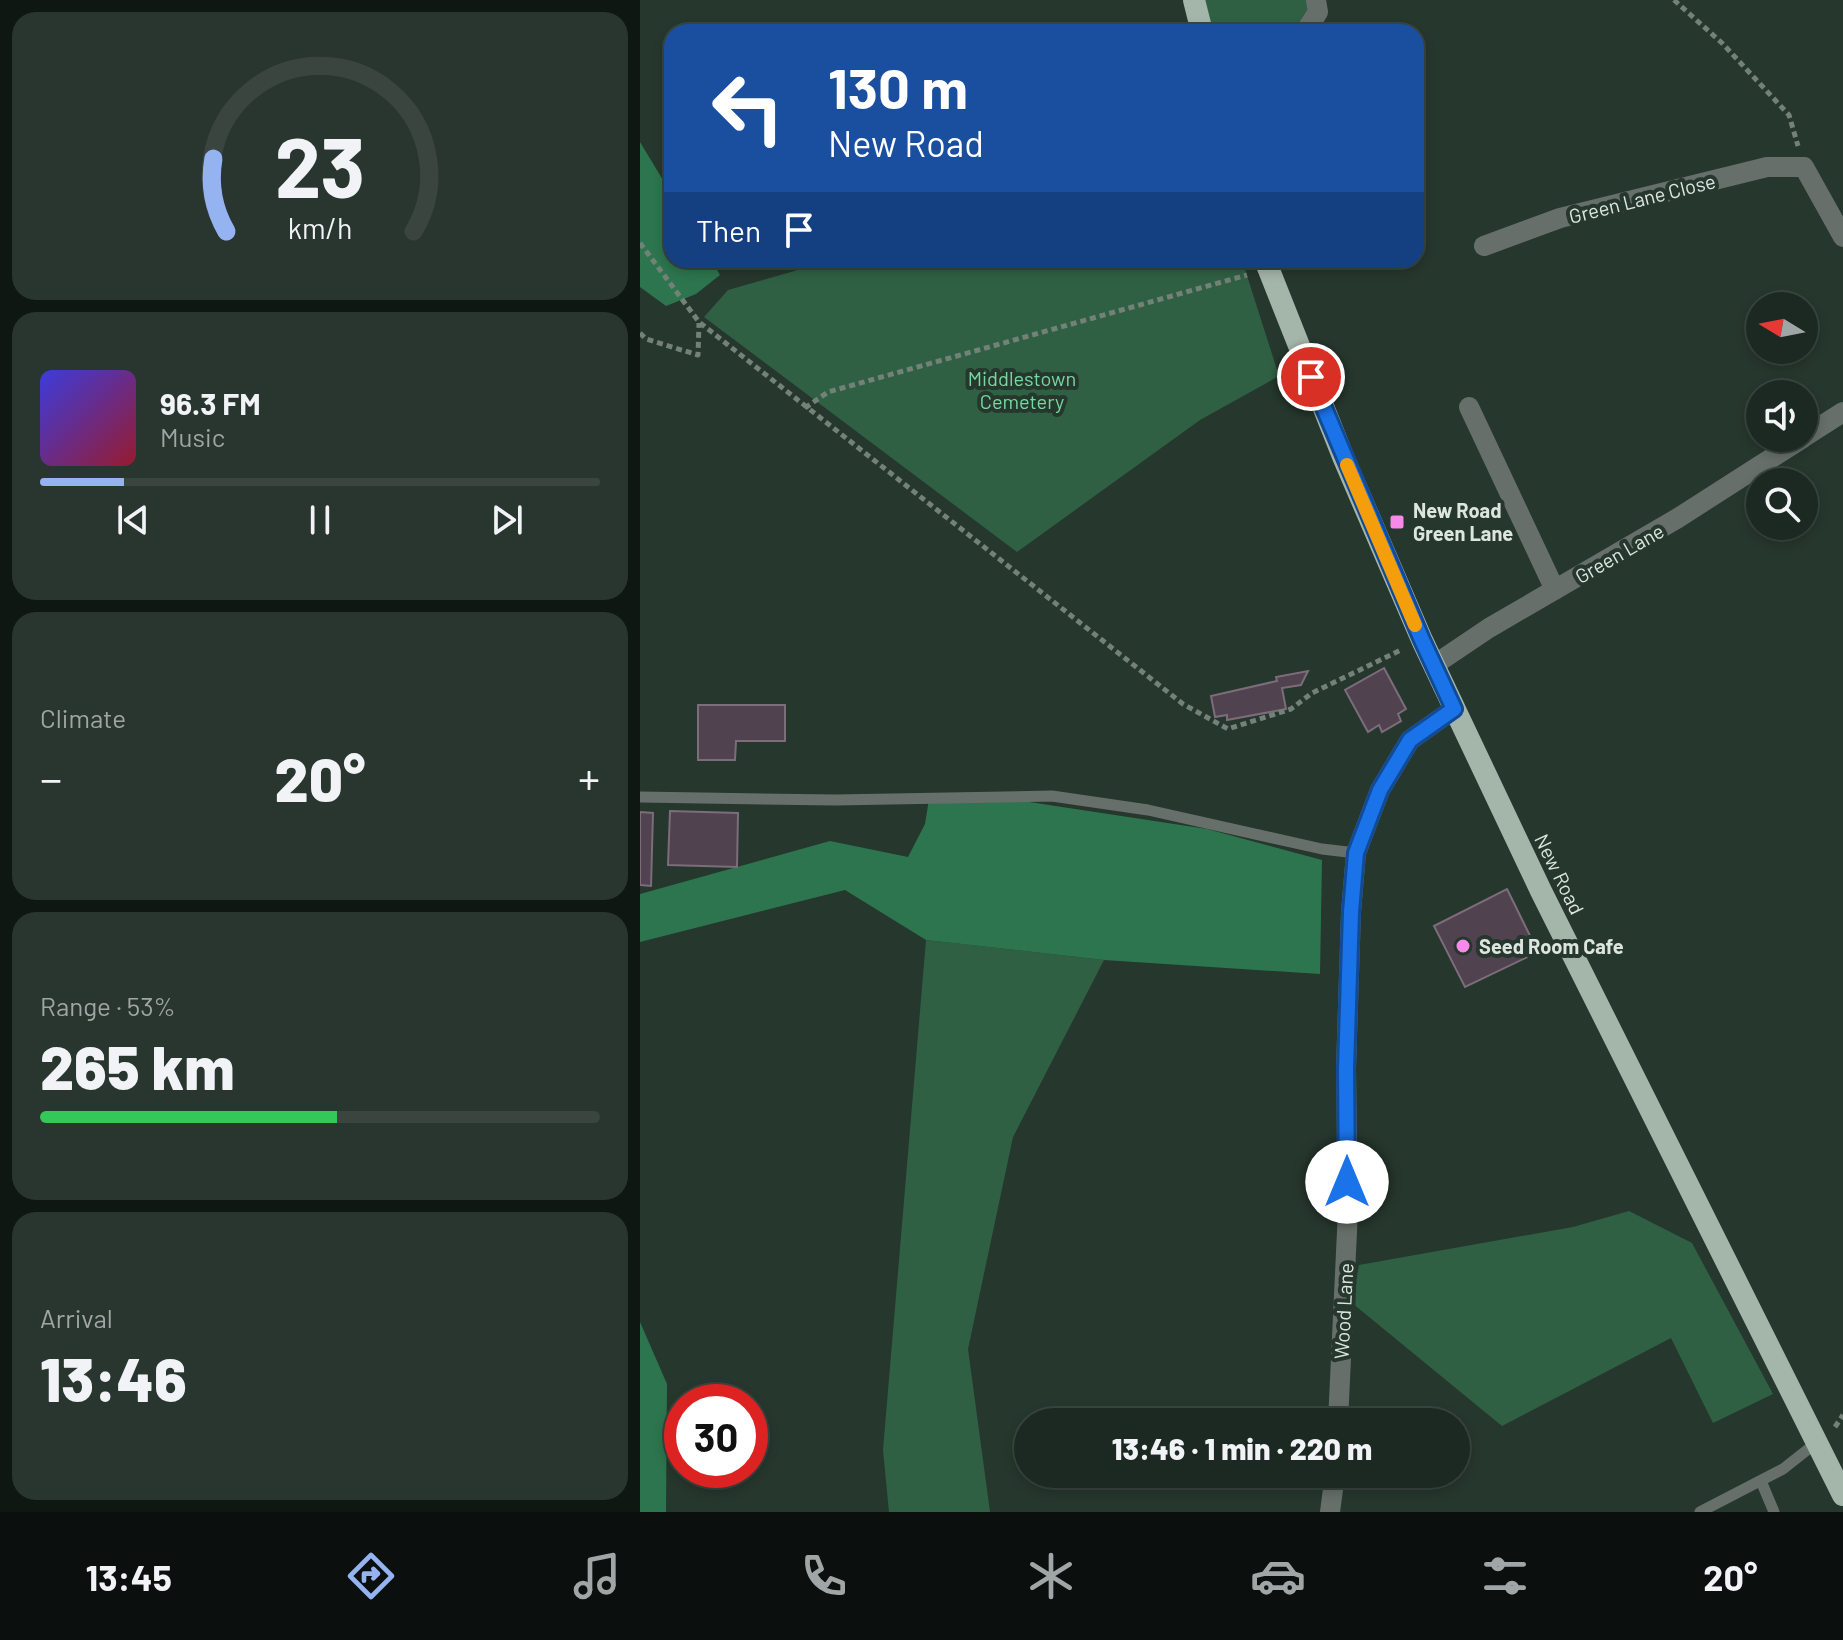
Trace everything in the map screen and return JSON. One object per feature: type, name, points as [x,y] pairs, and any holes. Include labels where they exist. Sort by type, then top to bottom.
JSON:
[{"type":"highway","points":[[1194,0],[1200,24]]},
{"type":"highway","name":"New Road","points":[[1268,268],[1344,459],[1454,709],[1541,891],[1843,1495]]},
{"type":"street","points":[[1310,24],[1318,12],[1316,0]]},
{"type":"street","name":"Green Lane Close","points":[[1484,246],[1560,218],[1767,167],[1804,167]]},
{"type":"street","points":[[1804,167],[1843,237]]},
{"type":"street","points":[[1469,407],[1555,590]]},
{"type":"street","name":"Green Lane","points":[[1818,428],[1843,412]]},
{"type":"street","name":"Green Lane","points":[[1434,665],[1781,452]]},
{"type":"street","name":"Wood Lane","points":[[1339,1408],[1348,1210],[1346,1069],[1356,853],[1380,790],[1410,740],[1454,709]]},
{"type":"street","points":[[1330,1512],[1333,1488]]},
{"type":"lane","points":[[640,797],[835,800],[1052,796],[1148,810],[1322,849],[1356,853]]},
{"type":"lane","points":[[1700,1512],[1783,1469],[1816,1443]]},
{"type":"lane","points":[[1761,1481],[1774,1512]]},
{"type":"path","points":[[1674,0],[1722,43],[1789,115],[1804,167]]},
{"type":"path","points":[[640,243],[699,322],[1183,704],[1228,729],[1291,709],[1312,693],[1422,640]]},
{"type":"path","points":[[805,408],[828,392],[1252,268]]},
{"type":"path","points":[[640,333],[646,339],[698,355],[699,322]]},
{"type":"green space","points":[[1194,0],[1316,0],[1308,24],[1200,24]]},
{"type":"green space","points":[[640,142],[664,182],[664,268],[716,268],[720,275],[696,294],[666,306],[640,287]]},
{"type":"green space","name":"Middlestown Cemetery","points":[[805,268],[1245,268],[1279,376],[1200,420],[1017,552],[704,317],[728,290]]},
{"type":"green space","points":[[929,799],[1009,799],[1207,829],[1322,860],[1320,974],[1104,960],[926,940],[845,890],[640,942],[640,894],[830,841],[908,857],[925,824]]},
{"type":"green space","points":[[926,940],[1104,960],[1013,1137],[968,1349],[990,1512],[889,1512],[883,1450]]},
{"type":"green space","points":[[1629,1211],[1692,1243],[1773,1394],[1713,1423],[1671,1338],[1502,1426],[1352,1303],[1359,1265],[1573,1227]]},
{"type":"green space","points":[[640,1322],[667,1384],[664,1384],[666,1512],[640,1512]]},
{"type":"building","points":[[1384,668],[1406,709],[1398,714],[1401,721],[1382,732],[1379,725],[1368,732],[1345,690]]},
{"type":"building","points":[[1308,671],[1301,685],[1282,688],[1286,709],[1227,720],[1227,715],[1215,717],[1211,696]]},
{"type":"building","points":[[698,705],[785,705],[785,741],[736,741],[735,760],[698,760]]},
{"type":"building","points":[[670,811],[738,813],[737,867],[668,865]]},
{"type":"building","points":[[640,812],[653,813],[651,886],[640,885]]},
{"type":"building","points":[[1507,889],[1538,952],[1465,987],[1434,926]]},
{"type":"slow traffic","points":[[1347,465],[1415,625]]},
{"type":"place","name":"New Road Green Lane","points":[[1397,522]]},
{"type":"place","name":"Seed Room Cafe","points":[[1463,946]]},
{"type":"route","points":[[1311,377],[1454,709],[1410,740],[1380,790],[1356,853],[1346,1069],[1347,1182]]}]
